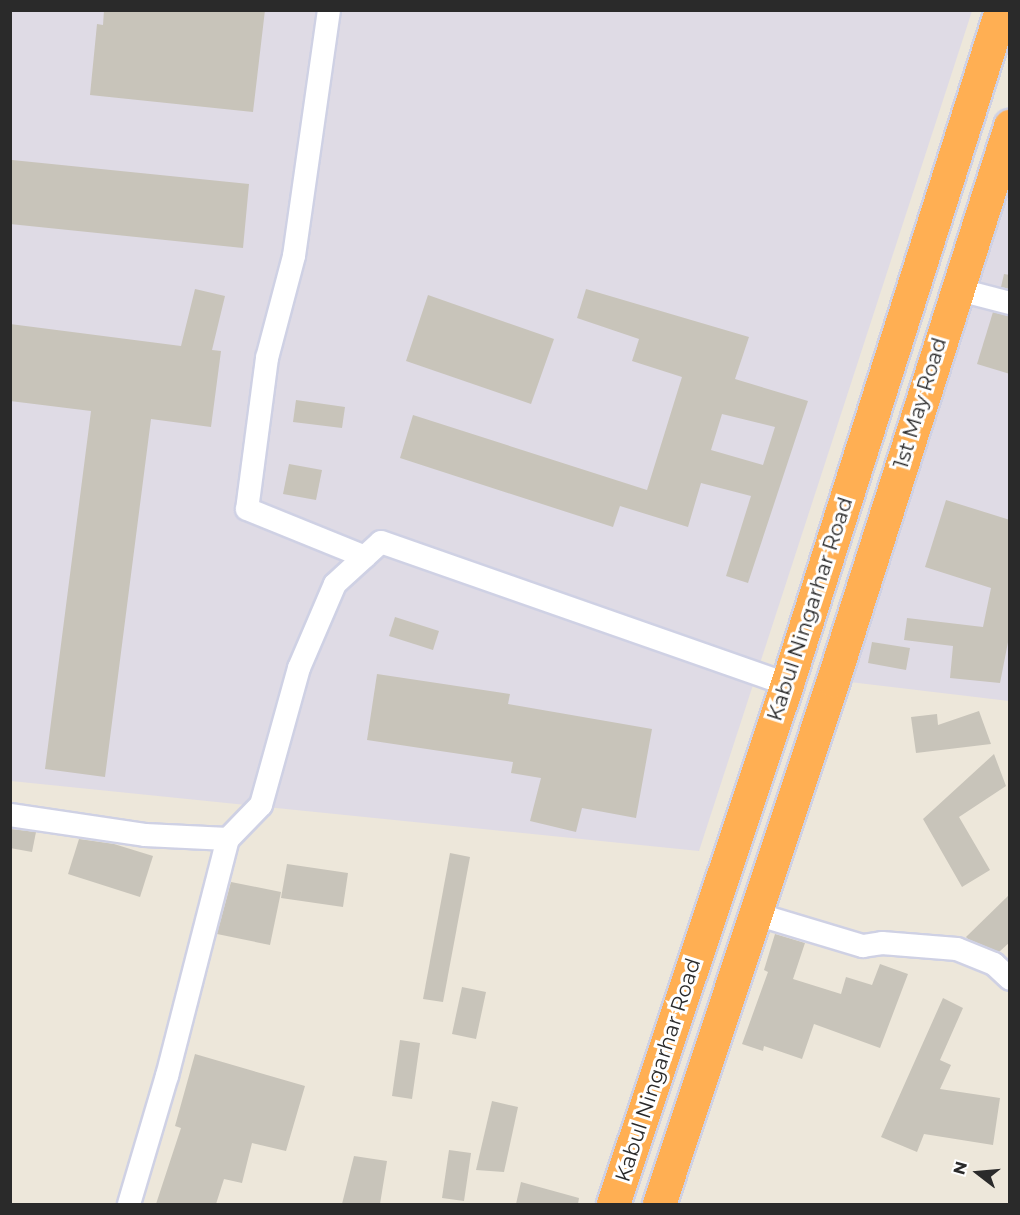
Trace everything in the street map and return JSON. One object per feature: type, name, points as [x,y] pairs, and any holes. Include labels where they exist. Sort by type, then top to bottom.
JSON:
[{"type":"highway","name":"Kabul Ningarhar Road","points":[[613,1204],[787,684],[1001,10]]},
{"type":"highway","name":"1st May Road","points":[[833,680],[956,289],[1010,126]]},
{"type":"highway","name":"Kabul Ningarhar Road","points":[[659,1204],[833,680]]},
{"type":"street","points":[[329,10],[294,256],[267,358],[247,509],[365,557]]},
{"type":"street","points":[[956,289],[1010,303]]},
{"type":"street","points":[[129,1204],[167,1076],[228,839],[261,805],[299,668],[335,584],[381,542],[787,684]]},
{"type":"street","points":[[10,815],[145,835],[228,839]]},
{"type":"street","points":[[756,914],[863,946],[882,943],[957,949],[994,964],[1010,979]]},
{"type":"shaded area","points":[[10,11],[972,11],[699,851],[11,781]]},
{"type":"shaded area","points":[[1009,126],[1009,701],[833,680]]},
{"type":"building","points":[[104,10],[265,10],[253,112],[90,95],[97,24],[103,25]]},
{"type":"building","points":[[12,160],[249,184],[243,248],[10,224]]},
{"type":"building","points":[[1004,274],[1010,275],[1010,289],[1001,287]]},
{"type":"building","points":[[195,289],[225,296],[212,350],[221,351],[211,427],[151,419],[105,777],[45,769],[91,411],[10,401],[10,324],[181,346]]},
{"type":"building","points":[[586,289],[749,337],[735,379],[808,401],[748,583],[726,576],[751,496],[701,483],[688,527],[620,506],[613,527],[400,458],[413,415],[647,490],[682,377],[632,361],[639,339],[577,318]],"holes":[[[722,414],[775,427],[763,465],[711,450]]]},
{"type":"building","points":[[428,295],[554,339],[531,404],[406,361]]},
{"type":"building","points":[[993,312],[1010,316],[1010,374],[977,364]]},
{"type":"building","points":[[296,400],[345,407],[342,428],[293,422]]},
{"type":"building","points":[[289,464],[322,470],[316,500],[283,494]]},
{"type":"building","points":[[946,500],[1010,520],[1010,632],[1000,683],[950,678],[953,646],[904,640],[907,618],[983,627],[991,588],[925,567]]},
{"type":"building","points":[[395,617],[439,631],[433,650],[389,636]]},
{"type":"building","points":[[872,642],[910,648],[906,670],[868,663]]},
{"type":"building","points":[[377,674],[510,694],[508,704],[652,729],[636,818],[582,808],[576,832],[530,821],[541,778],[511,773],[513,762],[367,740]]},
{"type":"building","points":[[979,711],[991,744],[916,753],[911,717],[937,714],[938,725]]},
{"type":"building","points":[[994,754],[1006,786],[959,817],[990,870],[962,887],[923,819]]},
{"type":"building","points":[[10,829],[36,832],[32,852],[10,848]]},
{"type":"building","points":[[79,839],[114,844],[153,856],[140,897],[68,874]]},
{"type":"building","points":[[450,853],[470,857],[443,1002],[423,999]]},
{"type":"building","points":[[287,864],[348,873],[343,907],[281,898]]},
{"type":"building","points":[[231,882],[281,892],[270,945],[217,934]]},
{"type":"building","points":[[1010,894],[1010,942],[999,952],[968,939],[966,937]]},
{"type":"building","points":[[775,934],[805,943],[793,979],[841,994],[846,977],[872,985],[880,964],[908,974],[880,1048],[814,1024],[802,1059],[764,1046],[763,1051],[742,1044],[768,972],[764,970]]},
{"type":"building","points":[[462,987],[486,992],[476,1039],[452,1034]]},
{"type":"building","points":[[943,998],[963,1008],[940,1060],[951,1065],[940,1089],[1000,1098],[993,1145],[924,1134],[917,1152],[881,1137]]},
{"type":"building","points":[[400,1040],[420,1043],[412,1099],[392,1096]]},
{"type":"building","points":[[195,1054],[305,1086],[286,1151],[252,1143],[242,1183],[224,1179],[216,1204],[156,1204],[181,1128],[175,1126]]},
{"type":"building","points":[[492,1101],[518,1107],[504,1172],[476,1170]]},
{"type":"building","points":[[449,1150],[471,1153],[464,1201],[442,1198]]},
{"type":"building","points":[[354,1156],[387,1161],[380,1204],[342,1204]]},
{"type":"building","points":[[521,1182],[579,1198],[578,1204],[516,1204]]}]
